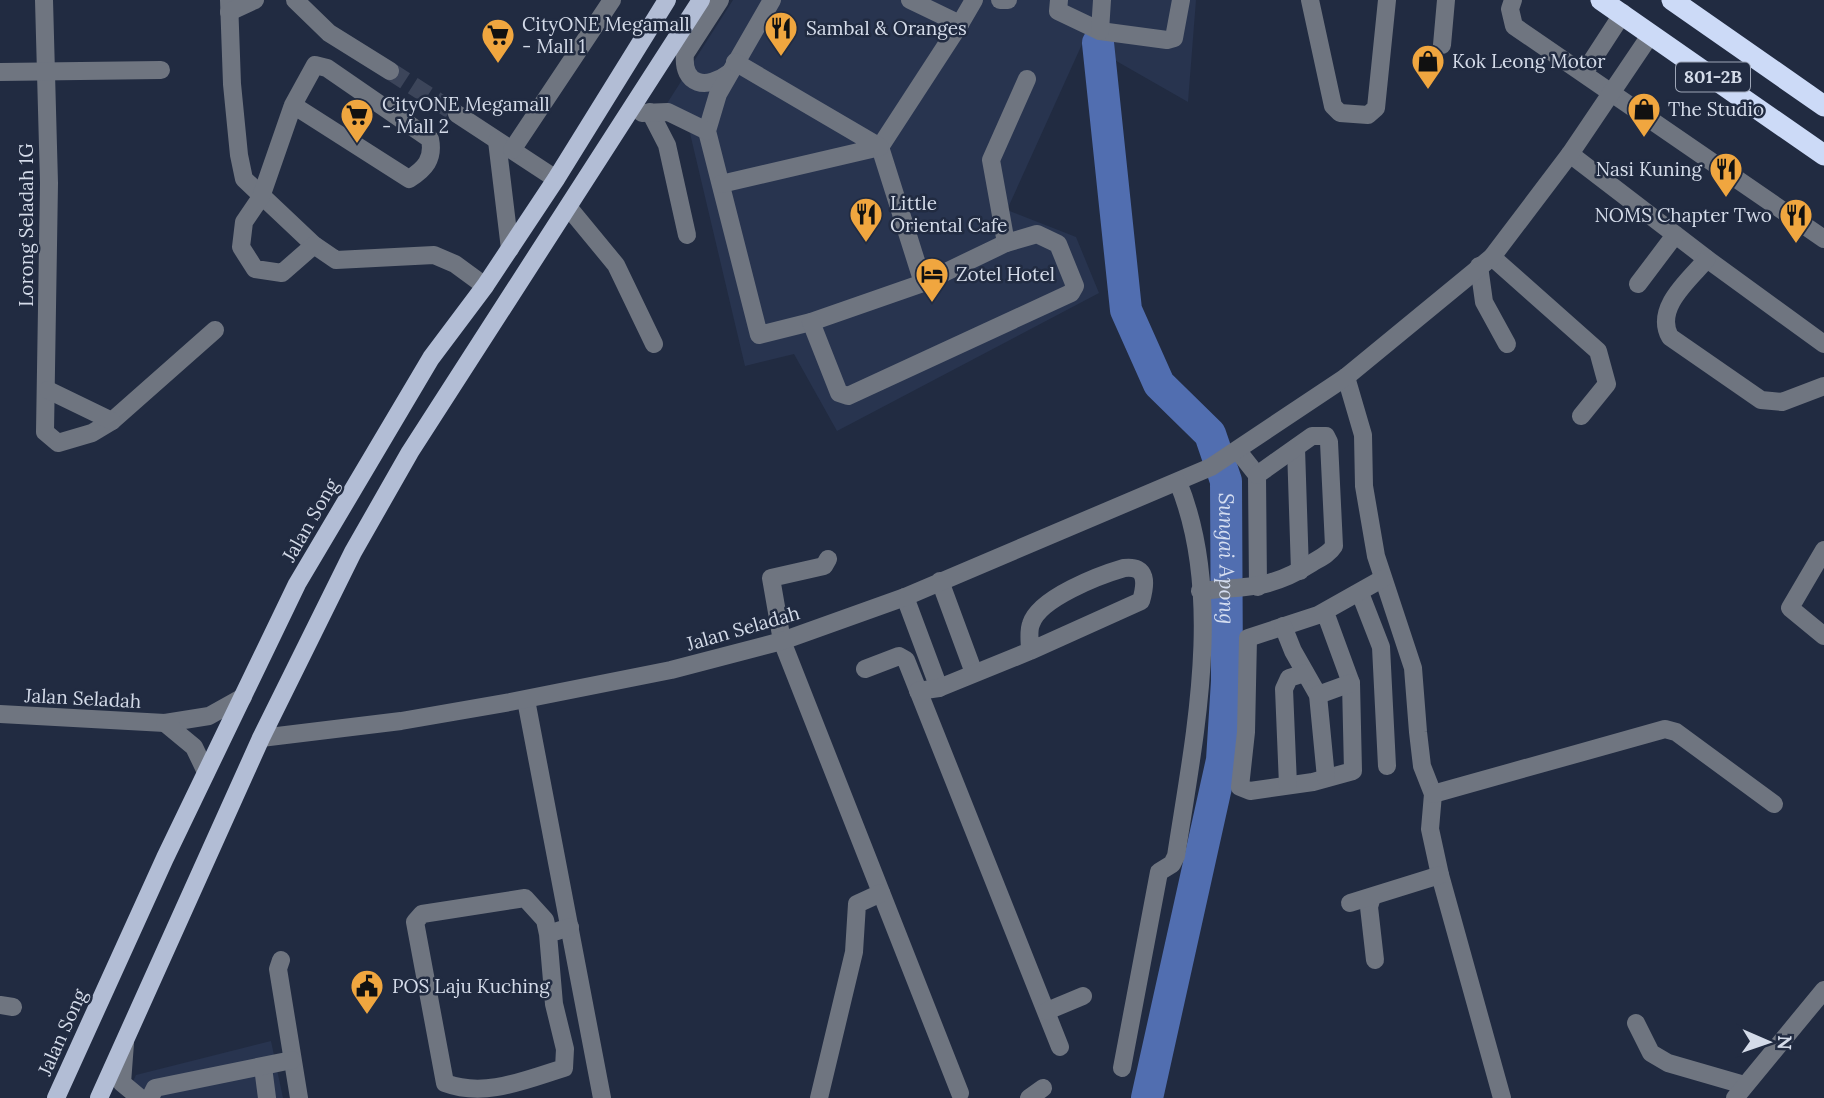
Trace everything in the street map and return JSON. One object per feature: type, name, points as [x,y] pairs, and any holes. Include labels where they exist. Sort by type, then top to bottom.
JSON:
[{"type":"highway","points":[[1672,0],[1824,106]]},
{"type":"highway","name":"801-2B","points":[[1600,1],[1623,13],[1824,155]]},
{"type":"main road","name":"Jalan Song","points":[[56,1098],[206,772],[297,584],[431,358],[485,286],[556,179],[667,0]]},
{"type":"main road","points":[[99,1098],[261,738],[353,552],[410,452],[701,0]]},
{"type":"street","name":"Lorong Seladah 1G","points":[[44,0],[49,183],[48,390],[45,432],[58,443],[92,433],[112,421]]},
{"type":"street","points":[[256,0],[229,6],[240,169],[244,179],[314,245],[336,260],[434,255],[454,264],[485,286]]},
{"type":"street","points":[[509,249],[504,146],[612,0]]},
{"type":"street","points":[[720,0],[685,54],[684,64],[694,79],[702,84],[717,82],[732,67]]},
{"type":"street","points":[[772,0],[732,67],[712,107],[707,131],[758,335],[811,323],[923,283],[1006,243],[1037,234],[1058,244],[1075,286],[1070,293],[848,396],[839,393],[811,323]]},
{"type":"street","points":[[910,0],[960,24]]},
{"type":"street","points":[[721,184],[880,147],[974,0]]},
{"type":"street","points":[[1000,0],[1008,0]]},
{"type":"street","points":[[1059,0],[1058,11],[1100,31],[1174,38],[1181,0]]},
{"type":"street","points":[[1100,31],[1102,0]]},
{"type":"street","points":[[1310,0],[1333,106],[1340,113],[1368,115],[1376,108],[1387,0]]},
{"type":"street","points":[[1442,46],[1446,0]]},
{"type":"street","points":[[1513,0],[1510,9],[1514,26],[1824,239]]},
{"type":"street","points":[[301,3],[329,33],[390,71]]},
{"type":"street","points":[[1584,73],[1623,13]]},
{"type":"street","name":"Jalan Seladah","points":[[261,738],[401,721],[526,699],[671,670],[782,641],[905,597],[1178,482],[1225,459],[1346,377],[1486,261],[1570,154],[1651,34]]},
{"type":"street","points":[[293,105],[409,179],[425,169],[432,150],[430,139],[322,65],[315,65],[293,105],[261,197],[244,222],[242,247],[255,270],[282,273],[314,245]]},
{"type":"street","points":[[732,67],[880,147],[923,283]]},
{"type":"street","points":[[0,72],[161,70]]},
{"type":"street","points":[[1006,243],[990,160],[1027,79]]},
{"type":"street","points":[[650,112],[667,145],[687,235]]},
{"type":"street","points":[[628,116],[668,112],[707,131]]},
{"type":"street","points":[[457,114],[556,179]]},
{"type":"street","points":[[1570,154],[1824,344]]},
{"type":"street","points":[[569,208],[616,265],[654,344]]},
{"type":"street","points":[[1638,284],[1675,235]]},
{"type":"street","points":[[1707,259],[1665,310],[1665,327],[1670,337],[1761,400],[1782,402],[1824,386]]},
{"type":"street","points":[[1486,261],[1484,302],[1507,344]]},
{"type":"street","points":[[1486,261],[1598,351],[1607,383],[1581,416]]},
{"type":"street","points":[[48,390],[112,421],[215,330]]},
{"type":"street","points":[[1346,377],[1363,435],[1364,486],[1382,579],[1413,668],[1423,766],[1433,794],[1430,829],[1440,875],[1502,1098]]},
{"type":"street","points":[[1201,591],[1249,587],[1285,579],[1330,552],[1335,539],[1329,442],[1320,434],[1257,475]]},
{"type":"street","points":[[1296,448],[1300,571]]},
{"type":"street","points":[[1225,459],[1257,475]]},
{"type":"street","points":[[1249,587],[1257,475]]},
{"type":"street","points":[[1122,1069],[1159,872],[1172,864],[1176,856],[1200,693],[1201,591],[1189,508],[1178,482]]},
{"type":"street","points":[[1824,550],[1790,608],[1824,636]]},
{"type":"street","points":[[828,559],[824,566],[814,570],[771,578],[782,641],[960,1093]]},
{"type":"street","points":[[918,691],[939,688],[1030,652],[1141,601],[1147,583],[1142,572],[1134,567],[1124,568],[1057,596],[1040,609],[1031,623],[1030,652]]},
{"type":"street","points":[[1325,612],[1351,683],[1353,771],[1250,791],[1240,787],[1246,732],[1248,638],[1325,612],[1382,579]]},
{"type":"street","points":[[940,582],[974,673]]},
{"type":"street","points":[[1360,593],[1381,648],[1387,765]]},
{"type":"street","points":[[905,597],[939,688]]},
{"type":"street","points":[[1283,626],[1318,695],[1326,778]]},
{"type":"street","points":[[865,669],[903,657],[1060,1047]]},
{"type":"street","points":[[1288,785],[1284,689],[1289,678],[1305,673]]},
{"type":"street","points":[[1318,695],[1351,683]]},
{"type":"street","name":"Jalan Seladah","points":[[0,714],[164,723],[209,716],[243,697]]},
{"type":"street","points":[[526,699],[602,1098]]},
{"type":"street","points":[[164,723],[194,747],[206,772]]},
{"type":"street","points":[[1353,730],[1385,725]]},
{"type":"street","points":[[1433,794],[1665,729],[1676,732],[1774,804]]},
{"type":"street","points":[[1350,903],[1440,875]]},
{"type":"street","points":[[819,1098],[854,952],[858,904],[881,893]]},
{"type":"street","points":[[1372,897],[1369,908],[1375,960]]},
{"type":"street","points":[[525,898],[545,920],[548,934],[552,992],[565,1049],[564,1068],[496,1088],[464,1091],[445,1083],[415,922],[422,915],[525,898]]},
{"type":"street","points":[[548,934],[570,927]]},
{"type":"street","points":[[281,960],[278,969],[299,1098]]},
{"type":"street","points":[[1047,1011],[1083,996]]},
{"type":"street","points":[[1636,1023],[1651,1053],[1668,1063],[1740,1092],[1822,996]]},
{"type":"street","points":[[126,1040],[122,1083],[139,1098]]},
{"type":"street","points":[[150,1098],[155,1088],[292,1060]]},
{"type":"street","points":[[264,1066],[267,1098]]},
{"type":"shaded area","points":[[733,0],[1196,0],[1188,102],[1083,42],[1007,210],[1076,237],[1099,293],[837,431],[794,354],[745,366],[689,129],[659,116]]},
{"type":"shaded area","points":[[271,1041],[283,1098],[125,1098],[136,1075]]},
{"type":"waterway","name":"Sungai Apong","points":[[1098,43],[1126,310],[1159,384],[1210,434],[1226,481],[1227,681],[1222,760],[1147,1098]]},
{"type":"tunnel","points":[[390,71],[457,114]]},
{"type":"place","name":"Sambal & Oranges","points":[[781,58]]},
{"type":"place","name":"CityONE Megamall - Mall 1","points":[[498,65]]},
{"type":"place","name":"Kok Leong Motor","points":[[1428,91]]},
{"type":"place","name":"The Studio","points":[[1644,139]]},
{"type":"place","name":"CityONE Megamall - Mall 2","points":[[357,145]]},
{"type":"place","name":"Nasi Kuning","points":[[1726,199]]},
{"type":"place","name":"Little Oriental Cafe","points":[[866,244]]},
{"type":"place","name":"NOMS Chapter Two","points":[[1796,245]]},
{"type":"place","name":"Zotel Hotel","points":[[932,304]]},
{"type":"place","name":"POS Laju Kuching","points":[[367,1016]]}]
